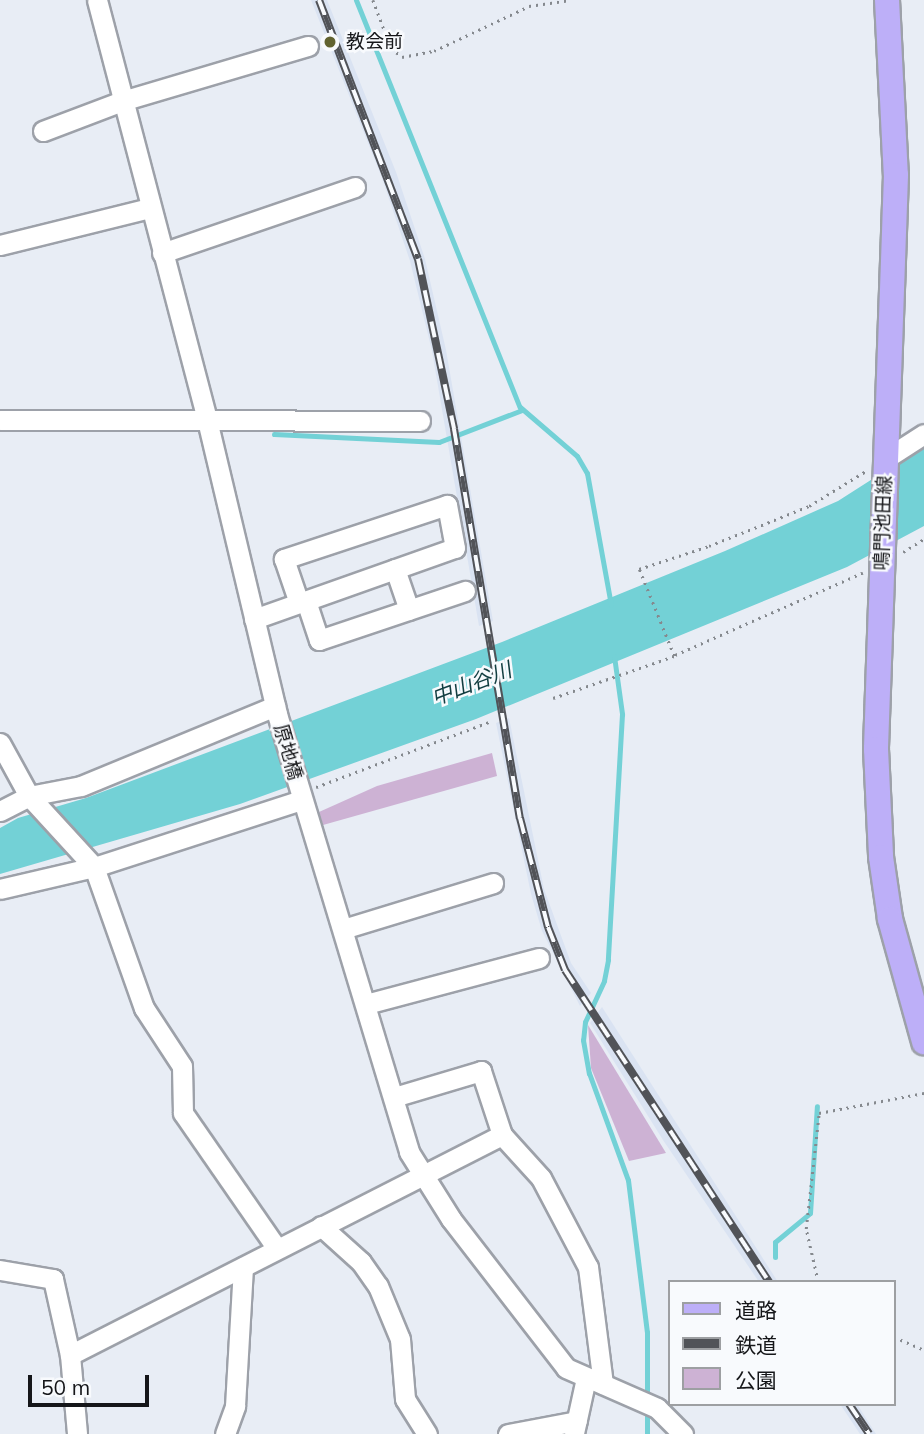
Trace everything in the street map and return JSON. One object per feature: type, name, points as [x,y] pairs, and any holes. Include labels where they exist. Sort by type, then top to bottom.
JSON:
[{"type":"main road","name":"鳴門池田線","points":[[887,0],[896,175],[876,749],[881,857],[890,919],[924,1042]]},
{"type":"street","name":"原地橋","points":[[97,0],[207,420],[276,710],[394,1097],[421,1176],[556,1357],[594,1381],[657,1408],[683,1434]]},
{"type":"street","points":[[43,131],[122,101],[309,46]]},
{"type":"street","points":[[162,253],[355,187]]},
{"type":"street","points":[[0,245],[150,208]]},
{"type":"street","points":[[0,420],[420,421]]},
{"type":"street","points":[[885,464],[924,434]]},
{"type":"street","points":[[254,619],[302,602],[395,569],[455,548],[447,505],[284,559],[302,602],[319,640],[465,591]]},
{"type":"street","points":[[395,569],[409,610]]},
{"type":"street","points":[[0,811],[82,786],[276,710]]},
{"type":"street","points":[[0,743],[33,800],[90,862],[144,1008],[182,1066],[183,1113],[277,1249]]},
{"type":"street","points":[[0,889],[300,794]]},
{"type":"street","points":[[343,929],[493,883]]},
{"type":"street","points":[[366,1004],[539,958]]},
{"type":"street","points":[[394,1097],[481,1071],[502,1135],[541,1178],[588,1267],[594,1381],[575,1427],[508,1434]]},
{"type":"street","points":[[70,1355],[502,1135]]},
{"type":"street","points":[[321,1226],[361,1262],[378,1286],[400,1339],[405,1399],[427,1434]]},
{"type":"street","points":[[225,1434],[235,1406],[243,1267]]},
{"type":"street","points":[[0,1270],[54,1279],[70,1355],[77,1434]]},
{"type":"path","points":[[373,0],[391,48],[402,57],[434,51],[529,6],[571,0]]},
{"type":"path","points":[[674,656],[639,569],[709,546],[809,506],[885,464]]},
{"type":"path","points":[[553,698],[674,656],[924,539]]},
{"type":"path","points":[[300,794],[492,721]]},
{"type":"path","points":[[818,1280],[806,1229],[819,1113],[924,1093]]},
{"type":"path","points":[[896,1338],[924,1350]]},
{"type":"shaded area","points":[[311,0],[327,0],[396,172],[425,259],[446,350],[493,621],[479,626],[432,351],[410,261],[382,178]]},
{"type":"shaded area","points":[[509,718],[544,889],[571,963],[591,993],[580,1006],[542,931],[531,894],[496,723]]},
{"type":"shaded area","points":[[602,1007],[777,1280],[758,1280],[663,1140],[590,1023]]},
{"type":"shaded area","points":[[841,1406],[858,1406],[876,1434],[860,1434]]},
{"type":"green space","points":[[492,753],[497,776],[323,825],[319,812],[377,786]]},
{"type":"green space","points":[[588,1025],[666,1153],[629,1161],[591,1068]]},
{"type":"water","name":"中山谷川","points":[[924,446],[924,526],[847,567],[476,719],[240,804],[0,874],[0,828],[18,818],[86,798],[502,642],[725,551],[838,501]]},
{"type":"waterway","points":[[356,0],[520,407],[577,456],[587,473],[611,605]]},
{"type":"waterway","points":[[274,434],[439,442],[522,410]]},
{"type":"waterway","points":[[614,656],[622,714],[608,960],[604,981],[585,1022],[583,1040],[589,1073],[628,1180],[647,1332],[647,1399]]},
{"type":"waterway","points":[[775,1257],[775,1242],[810,1213],[817,1106]]},
{"type":"waterway","points":[[647,1408],[647,1434]]},
{"type":"railway","points":[[319,0],[418,259],[454,429],[520,818],[548,927],[565,970],[768,1280]]},
{"type":"railway","points":[[850,1406],[869,1434]]},
{"type":"place","name":"教会前","points":[[330,42]]}]
